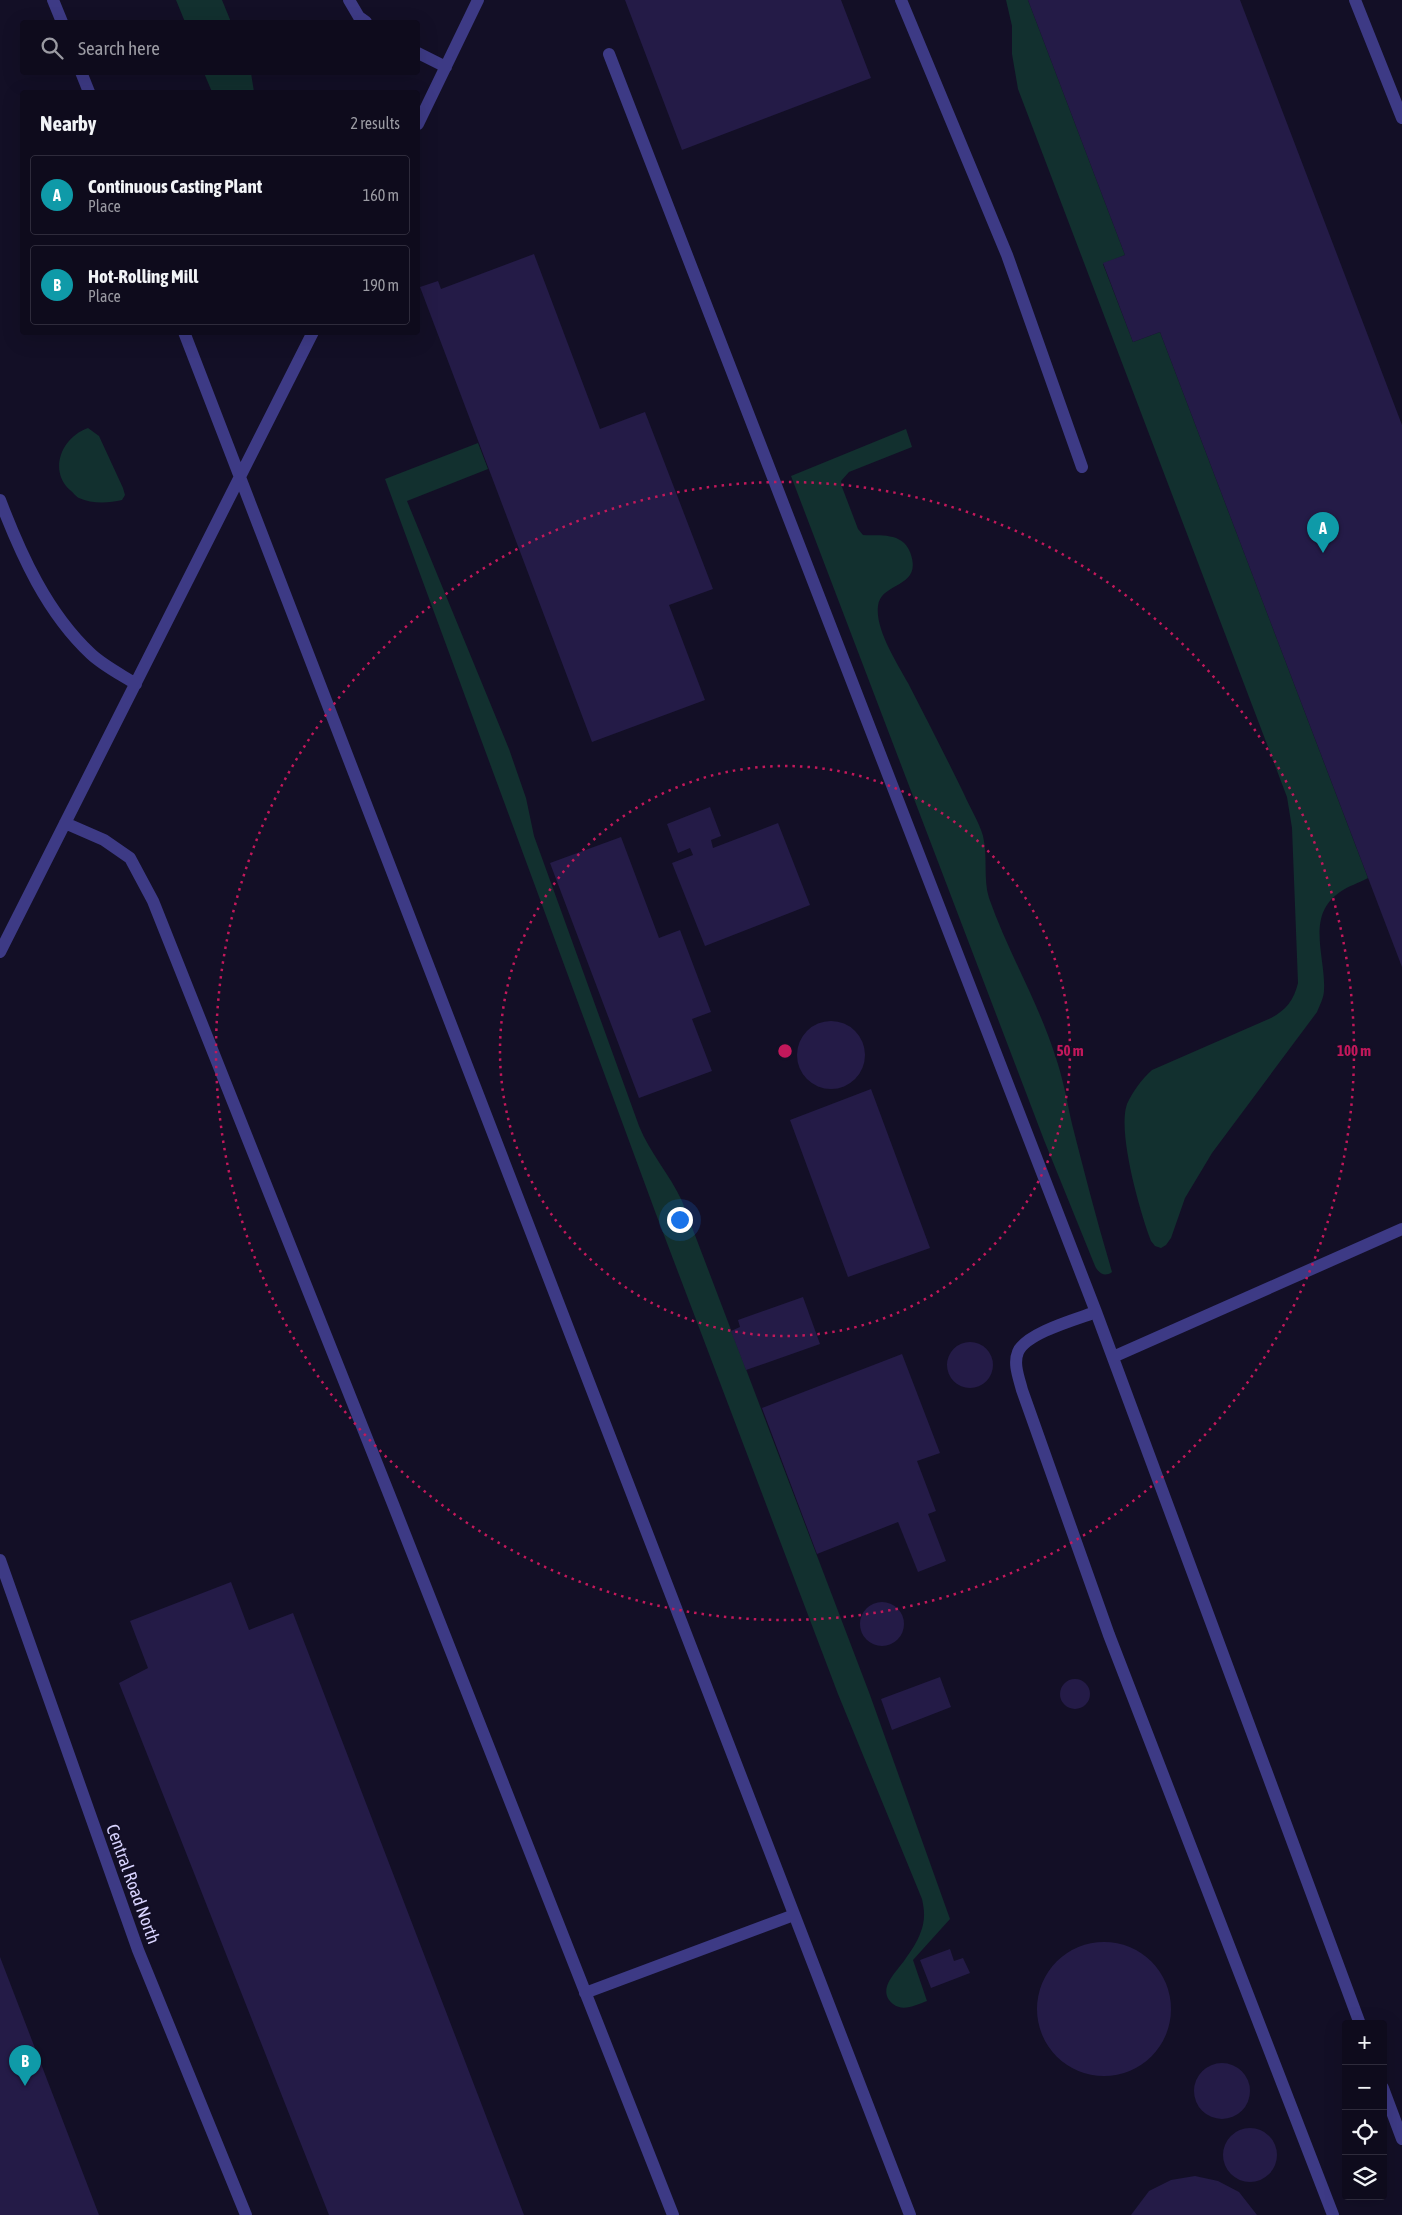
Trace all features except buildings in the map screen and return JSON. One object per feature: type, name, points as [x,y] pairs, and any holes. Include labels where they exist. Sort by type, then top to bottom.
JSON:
[{"type":"lane","points":[[53,0],[61,20]]},
{"type":"lane","points":[[349,0],[359,17],[363,20]]},
{"type":"lane","points":[[420,120],[478,0]]},
{"type":"lane","points":[[901,0],[1007,255],[1082,467]]},
{"type":"lane","points":[[1355,0],[1402,118]]},
{"type":"lane","points":[[420,53],[446,67]]},
{"type":"lane","points":[[609,54],[1096,1312],[1359,2020]]},
{"type":"lane","points":[[82,75],[88,90]]},
{"type":"lane","points":[[185,335],[910,2215]]},
{"type":"lane","points":[[0,952],[311,335]]},
{"type":"lane","points":[[0,500],[12,532],[42,593],[74,636],[92,654],[136,684]]},
{"type":"lane","points":[[65,823],[104,840],[130,858],[153,901],[390,1495],[673,2215]]},
{"type":"lane","points":[[1113,1357],[1402,1229]]},
{"type":"lane","points":[[1096,1312],[1030,1339],[1018,1351],[1015,1366],[1108,1635],[1333,2215]]},
{"type":"lane","name":"Central Road North","points":[[0,1560],[138,1950],[246,2215]]},
{"type":"lane","points":[[586,1993],[794,1915]]},
{"type":"lane","points":[[1387,2099],[1402,2139]]},
{"type":"green space","points":[[176,0],[222,0],[230,20],[184,20]]},
{"type":"green space","points":[[1006,0],[1028,0],[1125,255],[1103,264],[1133,342],[1160,332],[1368,878],[1346,888],[1329,902],[1323,913],[1320,925],[1324,990],[1317,1012],[1212,1153],[1185,1198],[1171,1238],[1161,1248],[1155,1246],[1151,1241],[1131,1172],[1125,1133],[1127,1104],[1132,1094],[1152,1070],[1271,1018],[1281,1012],[1292,999],[1298,983],[1292,828],[1287,797],[1018,89],[1012,54],[1012,26]]},
{"type":"green space","points":[[205,75],[251,75],[254,90],[211,90]]},
{"type":"green space","points":[[88,428],[99,436],[123,488],[125,495],[122,500],[100,502],[84,500],[77,497],[63,482],[59,464],[65,446],[79,432]]},
{"type":"green space","points":[[906,429],[912,447],[849,472],[841,481],[842,487],[858,529],[863,535],[896,538],[902,541],[910,552],[913,564],[911,573],[907,579],[886,592],[881,598],[878,606],[880,625],[888,646],[977,820],[983,836],[986,883],[989,898],[1048,1035],[1058,1064],[1072,1124],[1112,1272],[1109,1274],[1100,1272],[1095,1266],[1044,1140],[791,476]]},
{"type":"green space","points":[[478,443],[488,469],[407,501],[509,749],[526,798],[534,836],[639,1126],[682,1201],[870,1695],[950,1919],[913,1960],[927,2001],[914,2006],[905,2008],[893,2004],[886,1992],[890,1980],[920,1934],[924,1917],[922,1899],[838,1694],[656,1214],[385,479]]},
{"type":"place","name":"Continuous Casting Plant","points":[[1323,553]]},
{"type":"place","name":"Hot-Rolling Mill","points":[[25,2086]]}]
